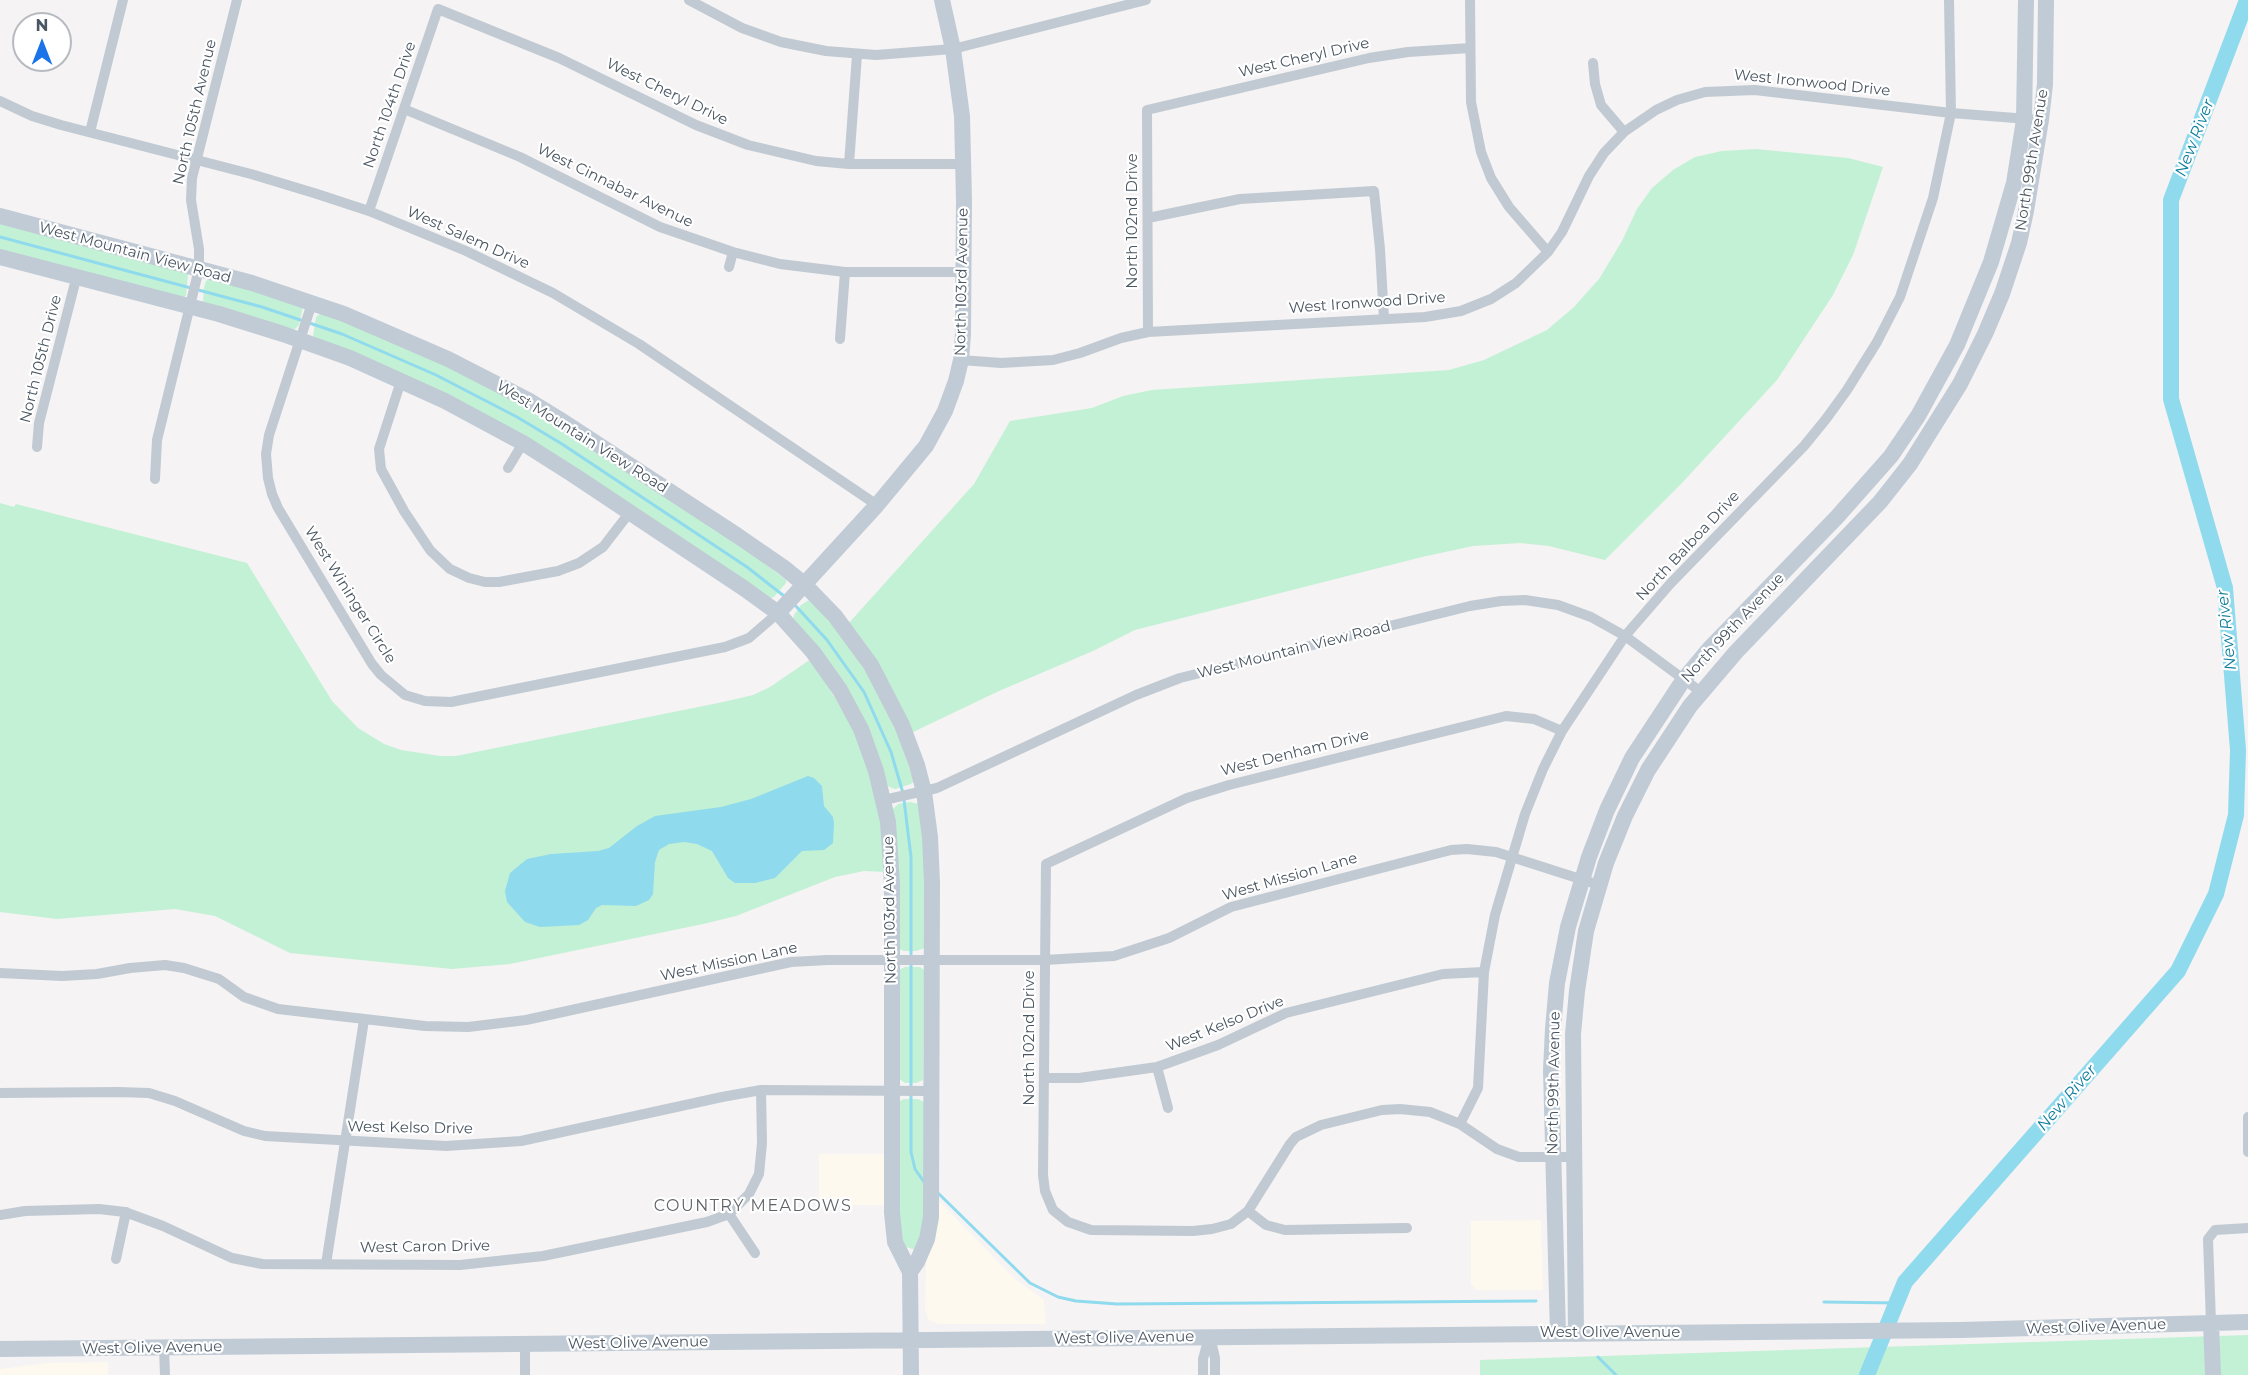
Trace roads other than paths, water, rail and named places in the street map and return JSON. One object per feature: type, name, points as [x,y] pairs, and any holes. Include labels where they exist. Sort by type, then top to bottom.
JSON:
[{"type":"main road","name":"North 103rd Avenue","points":[[911,1375],[910,1272],[895,1242],[893,1229],[892,872],[884,800],[869,748],[846,700],[813,652],[778,613],[921,453],[936,430],[951,397],[961,360],[964,272],[962,116],[942,0]]},
{"type":"main road","name":"North 99th Avenue","points":[[1558,1334],[1551,1070],[1556,1000],[1568,927],[1581,879],[1606,810],[1632,758],[1684,679],[1709,649],[1838,517],[1891,456],[1942,375],[1969,320],[1991,262],[2014,183],[2024,120],[2026,0]]},
{"type":"main road","name":"North 99th Avenue","points":[[1576,1334],[1573,1034],[1586,930],[1599,885],[1625,816],[1672,731],[1701,692],[1736,652],[1880,502],[1914,459],[1960,384],[1993,315],[2019,243],[2032,182],[2041,120],[2046,55],[2046,0]]},
{"type":"main road","name":"West Mountain View Road","points":[[0,216],[199,269],[312,303],[381,329],[448,359],[528,400],[587,436],[738,536],[804,584]]},
{"type":"main road","points":[[0,257],[76,279],[191,307],[302,340],[401,381],[484,421],[523,443],[630,512],[778,613]]},
{"type":"main road","points":[[1864,487],[1880,502]]},
{"type":"main road","name":"North 103rd Avenue","points":[[804,584],[844,627],[880,681],[910,747],[924,792],[931,859],[930,1230],[917,1262],[910,1272]]},
{"type":"main road","name":"West Olive Avenue","points":[[0,1349],[1808,1332],[2248,1322]]},
{"type":"main road","points":[[2211,1323],[2213,1375]]},
{"type":"street","points":[[90,132],[123,0]]},
{"type":"street","name":"North 105th Avenue","points":[[155,478],[157,440],[199,269],[199,249],[191,200],[192,178],[237,0]]},
{"type":"street","points":[[689,0],[742,27],[781,42],[857,55],[895,55],[952,49],[1146,0]]},
{"type":"street","points":[[1470,0],[1471,102],[1481,152],[1491,178],[1509,207],[1548,252]]},
{"type":"street","name":"North Balboa Drive","points":[[1460,1124],[1478,1088],[1484,972],[1495,915],[1511,856],[1539,778],[1562,731],[1625,636],[1670,584],[1804,446],[1847,390],[1871,352],[1900,297],[1933,198],[1951,113],[1949,0]]},
{"type":"street","name":"West Cheryl Drive","points":[[438,9],[559,58],[725,138],[783,155],[816,161],[849,164],[964,164]]},
{"type":"street","name":"North 104th Drive","points":[[369,211],[438,9]]},
{"type":"street","name":"West Cheryl Drive","points":[[1147,110],[1369,58],[1408,52],[1470,48]]},
{"type":"street","points":[[849,164],[857,55]]},
{"type":"street","points":[[1593,63],[1595,84],[1601,105],[1624,132]]},
{"type":"street","name":"West Ironwood Drive","points":[[961,360],[1001,363],[1053,360],[1148,332],[1425,317],[1461,311],[1491,299],[1516,283],[1548,252],[1562,232],[1589,176],[1604,153],[1624,132],[1656,110],[1677,100],[1705,92],[1755,90],[1951,113],[2041,120]]},
{"type":"street","name":"West Salem Drive","points":[[0,100],[32,116],[290,185],[369,211],[466,251],[553,293],[596,318],[681,371],[877,504]]},
{"type":"street","name":"West Cinnabar Avenue","points":[[404,109],[520,157],[660,226],[733,252],[780,264],[845,272],[964,272]]},
{"type":"street","name":"North 102nd Drive","points":[[1147,110],[1148,332]]},
{"type":"street","points":[[1148,218],[1240,199],[1374,190],[1384,319]]},
{"type":"street","points":[[729,267],[733,252]]},
{"type":"street","points":[[840,339],[845,272]]},
{"type":"street","name":"North 105th Drive","points":[[37,447],[39,423],[76,279]]},
{"type":"street","name":"West Wininger Circle","points":[[312,303],[302,340],[268,435],[266,468],[272,494],[372,664],[381,675],[405,695],[425,701],[451,702],[725,647],[749,638],[778,613]]},
{"type":"street","points":[[401,381],[379,449],[381,469],[404,511],[430,550],[450,569],[469,578],[485,582],[499,582],[558,571],[579,563],[603,547],[630,512]]},
{"type":"street","points":[[508,468],[523,443]]},
{"type":"street","name":"West Mountain View Road","points":[[884,800],[924,792],[1160,685],[1470,606],[1525,600],[1558,605],[1591,617],[1625,636],[1701,692]]},
{"type":"street","name":"West Denham Drive","points":[[1046,864],[1187,798],[1229,785],[1506,716],[1534,719],[1562,731]]},
{"type":"street","name":"West Mission Lane","points":[[0,973],[62,976],[165,965],[184,968],[219,980],[244,996],[279,1009],[425,1026],[468,1027],[526,1020],[791,962],[1044,960],[1090,958],[1136,950],[1169,939],[1231,907],[1451,850],[1483,850],[1511,856],[1599,885]]},
{"type":"street","name":"North 102nd Drive","points":[[1046,864],[1044,960],[1046,1078],[1043,1175],[1045,1191],[1053,1210],[1068,1222],[1091,1230],[1193,1231],[1231,1224],[1248,1211]]},
{"type":"street","name":"West Kelso Drive","points":[[1046,1078],[1079,1078],[1157,1067],[1218,1046],[1286,1013],[1443,974],[1484,972]]},
{"type":"street","points":[[326,1264],[364,1020]]},
{"type":"street","points":[[1157,1067],[1168,1108]]},
{"type":"street","name":"West Kelso Drive","points":[[0,1093],[149,1093],[255,1134],[288,1139],[446,1146],[521,1141],[761,1090],[931,1091]]},
{"type":"street","name":"West Caron Drive","points":[[0,1215],[25,1210],[99,1209],[126,1212],[163,1226],[232,1258],[262,1264],[460,1265],[543,1256],[707,1222],[729,1214],[749,1194],[759,1174],[762,1143],[761,1090]]},
{"type":"street","points":[[1407,1228],[1285,1230],[1266,1225],[1248,1211],[1296,1137],[1321,1125],[1382,1110],[1400,1108],[1430,1112],[1460,1124],[1497,1149],[1512,1155],[1534,1159],[1573,1157]]},
{"type":"street","points":[[2248,1117],[2248,1152]]},
{"type":"street","points":[[116,1259],[126,1212]]},
{"type":"street","points":[[729,1214],[755,1253]]},
{"type":"street","points":[[2211,1323],[2208,1239],[2215,1230],[2248,1228]]},
{"type":"street","points":[[1203,1375],[1203,1359],[1209,1337]]},
{"type":"street","points":[[1209,1337],[1215,1358],[1215,1375]]},
{"type":"street","points":[[525,1344],[525,1375]]},
{"type":"street","points":[[164,1348],[165,1375]]},
{"type":"water","points":[[808,776],[814,778],[822,786],[824,806],[833,817],[833,843],[824,850],[802,851],[775,878],[755,883],[735,883],[728,878],[712,851],[697,844],[684,842],[669,844],[659,850],[655,862],[653,894],[649,900],[636,906],[602,905],[596,908],[588,920],[579,925],[540,927],[525,922],[507,902],[505,891],[510,873],[527,859],[609,848],[637,826],[655,816],[721,807],[751,799]]},
{"type":"waterway","name":"New River","points":[[1867,1375],[1905,1282],[2178,971],[2216,894],[2236,815],[2238,750],[2225,588],[2171,399],[2171,200],[2247,0]]},
{"type":"waterway","points":[[0,237],[262,307],[342,334],[436,375],[517,417],[562,444],[747,567],[784,596]]},
{"type":"waterway","points":[[794,604],[827,640],[864,692],[891,752],[903,793]]},
{"type":"waterway","points":[[904,800],[911,857],[911,1152],[915,1169],[924,1182]]},
{"type":"waterway","points":[[938,1193],[1030,1283],[1058,1297],[1076,1301],[1117,1304],[1536,1301]]},
{"type":"waterway","points":[[1824,1302],[1897,1303]]},
{"type":"waterway","points":[[1598,1357],[1616,1375]]},
{"type":"district","name":"COUNTRY MEADOWS","points":[[753,1206]]}]
